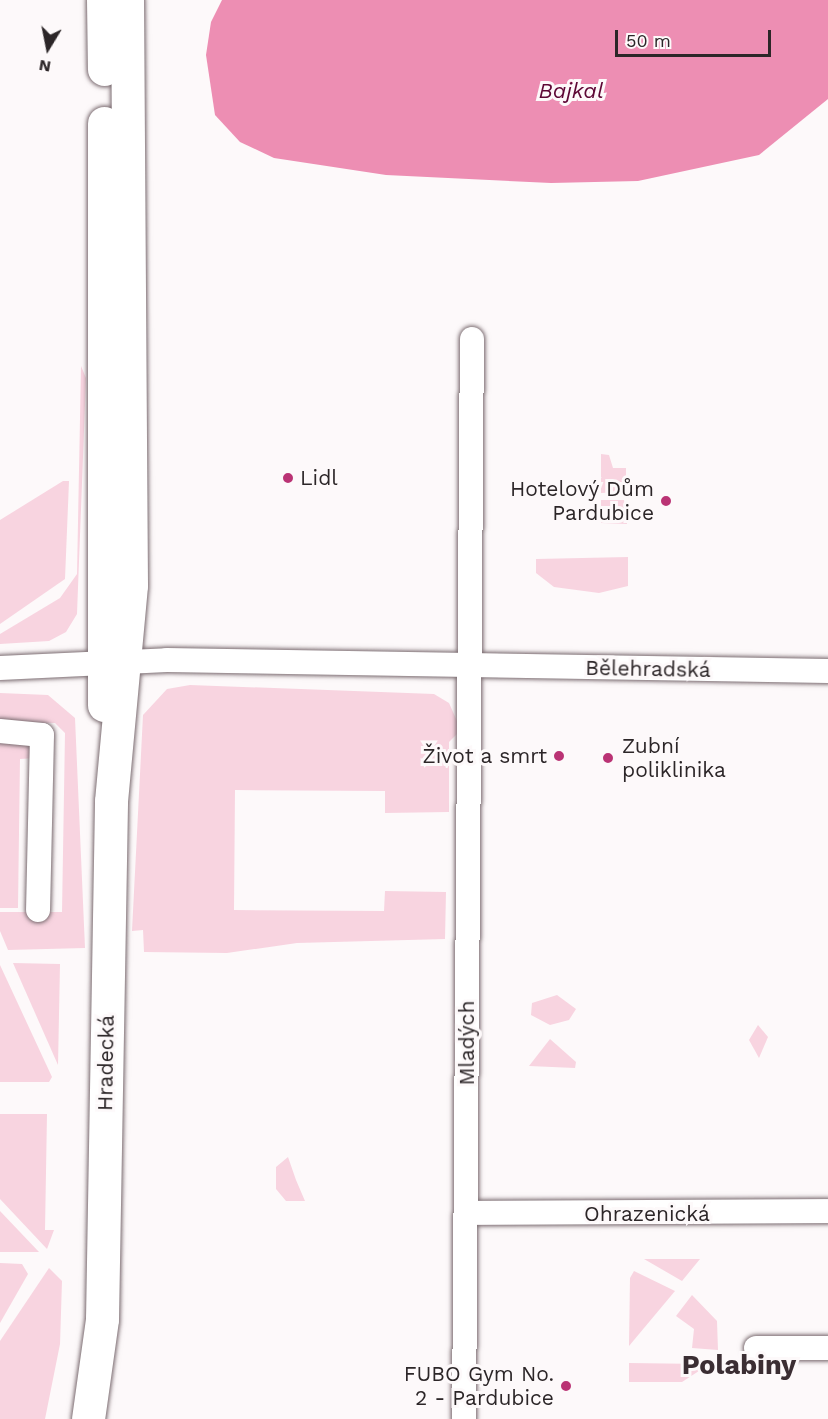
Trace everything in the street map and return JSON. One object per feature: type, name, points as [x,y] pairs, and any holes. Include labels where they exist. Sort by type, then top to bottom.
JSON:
[{"type":"main road","points":[[103,0],[114,663]]},
{"type":"main road","points":[[114,663],[132,387],[127,0]]},
{"type":"main road","name":"Hradecká","points":[[88,1419],[100,1351],[114,663]]},
{"type":"main road","name":"Hradecká","points":[[70,1419],[98,1317],[103,1258]]},
{"type":"street","points":[[468,667],[471,339]]},
{"type":"street","name":"Bělehradská","points":[[0,668],[114,663],[828,671]]},
{"type":"street","name":"Mladých","points":[[464,1419],[468,667]]},
{"type":"street","points":[[0,731],[42,735],[38,910]]},
{"type":"street","name":"Ohrazenická","points":[[466,1213],[828,1211]]},
{"type":"street","points":[[756,1348],[828,1348]]},
{"type":"shaded area","points":[[81,366],[86,378],[77,614],[66,632],[49,641],[0,644],[0,634],[60,598],[77,574]]},
{"type":"shaded area","points":[[601,454],[609,455],[613,468],[626,468],[626,492],[601,493]]},
{"type":"shaded area","points":[[63,481],[69,481],[65,579],[0,624],[0,520]]},
{"type":"shaded area","points":[[601,500],[624,500],[627,524],[601,523]]},
{"type":"shaded area","points":[[628,557],[628,586],[599,593],[554,587],[536,573],[536,559]]},
{"type":"shaded area","points":[[190,685],[434,694],[449,703],[457,721],[457,734],[449,742],[449,812],[385,813],[385,791],[235,790],[234,910],[384,911],[385,891],[446,892],[445,939],[297,943],[227,953],[144,952],[143,930],[132,931],[143,715],[167,689]]},
{"type":"shaded area","points":[[0,693],[48,695],[75,718],[85,948],[8,950],[0,931],[0,912],[62,912],[65,733],[55,723],[0,722]]},
{"type":"shaded area","points":[[0,737],[36,738],[36,758],[20,759],[18,908],[0,908]]},
{"type":"shaded area","points":[[13,963],[60,964],[58,1065]]},
{"type":"shaded area","points":[[0,965],[52,1077],[49,1082],[0,1082]]},
{"type":"shaded area","points":[[557,995],[576,1009],[569,1020],[550,1025],[531,1015],[532,1003]]},
{"type":"shaded area","points":[[758,1025],[768,1037],[759,1058],[749,1040]]},
{"type":"shaded area","points":[[550,1039],[576,1062],[575,1068],[529,1066]]},
{"type":"shaded area","points":[[0,1114],[47,1114],[45,1230],[54,1230],[47,1249],[0,1199]]},
{"type":"shaded area","points":[[288,1157],[305,1201],[286,1201],[276,1189],[276,1167]]},
{"type":"shaded area","points":[[0,1211],[39,1252],[0,1252]]},
{"type":"shaded area","points":[[644,1259],[700,1259],[682,1281]]},
{"type":"shaded area","points":[[0,1263],[22,1264],[28,1274],[0,1323]]},
{"type":"shaded area","points":[[49,1268],[62,1281],[60,1344],[45,1419],[0,1419],[0,1341]]},
{"type":"shaded area","points":[[634,1271],[675,1291],[629,1346],[630,1278]]},
{"type":"shaded area","points":[[692,1295],[717,1321],[718,1350],[692,1348],[694,1329],[676,1316]]},
{"type":"shaded area","points":[[629,1363],[703,1364],[705,1367],[682,1382],[629,1382]]},
{"type":"water","name":"Bajkal","points":[[222,0],[828,0],[828,99],[759,155],[638,181],[551,183],[386,175],[274,158],[240,142],[215,115],[206,55],[211,22]]},
{"type":"place","name":"Lidl","points":[[288,478]]},
{"type":"place","name":"Hotelový Dům Pardubice","points":[[666,501]]},
{"type":"place","name":"Život a smrt","points":[[559,756]]},
{"type":"place","name":"Zubní poliklinika","points":[[608,758]]},
{"type":"place","name":"FUBO Gym No. 2 - Pardubice","points":[[566,1386]]},
{"type":"district","name":"Polabiny","points":[[739,1366]]}]
